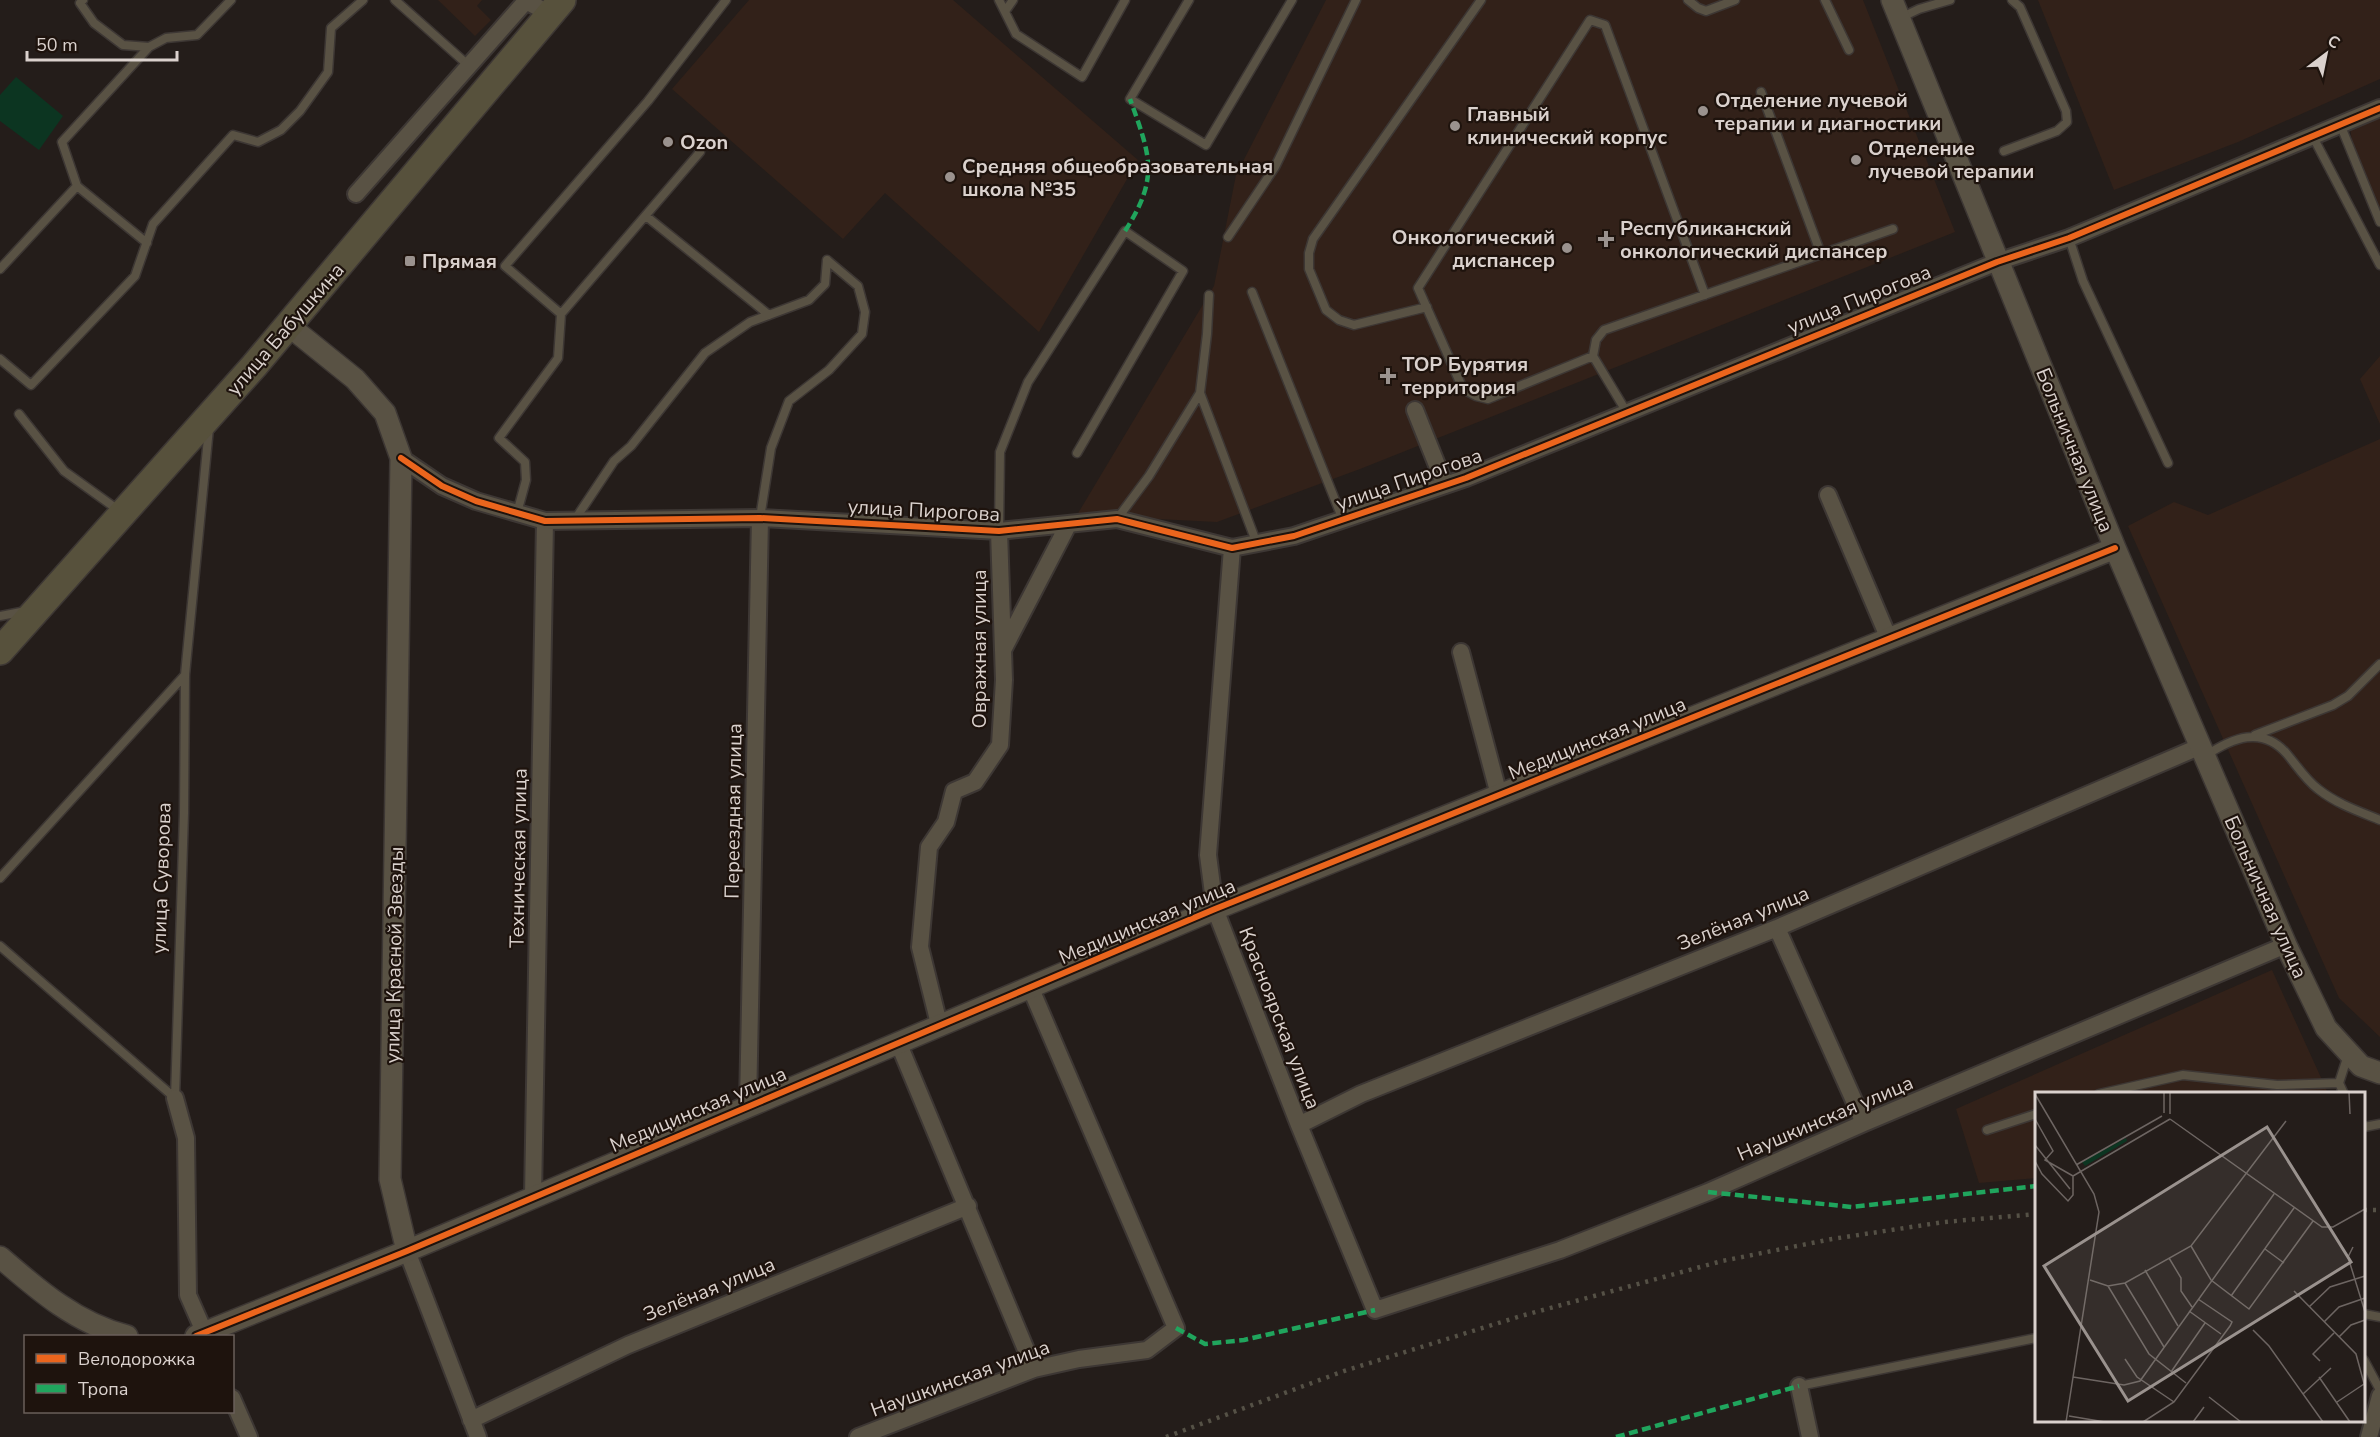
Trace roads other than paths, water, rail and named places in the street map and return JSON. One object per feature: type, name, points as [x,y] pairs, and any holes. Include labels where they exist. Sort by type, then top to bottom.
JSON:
[{"type":"main road","name":"улица Бабушкина","points":[[0,651],[210,416],[556,7]]},
{"type":"street","points":[[356,194],[525,1],[556,7]]},
{"type":"street","name":"Больничная улица","points":[[1896,9],[2115,548],[2286,945],[2326,1028],[2361,1065],[2380,1073]]},
{"type":"street","name":"улица Пирогова","points":[[401,458],[442,486],[476,501],[545,521],[760,518],[999,531],[1118,519],[1232,548],[1257,544],[1294,536],[1445,485],[1997,262],[2069,238],[2380,108]]},
{"type":"street","points":[[288,325],[355,379],[385,413],[401,458]]},
{"type":"street","points":[[1416,410],[1445,485]]},
{"type":"street","name":"улица Красной Звезды","points":[[401,458],[390,1179],[407,1251],[478,1437]]},
{"type":"street","points":[[1828,495],[1889,639]]},
{"type":"street","name":"Переездная улица","points":[[748,1105],[760,518]]},
{"type":"street","name":"Техническая улица","points":[[533,1197],[545,521]]},
{"type":"street","points":[[1003,651],[1068,525]]},
{"type":"street","name":"Овражная улица","points":[[939,1024],[920,947],[929,847],[946,822],[954,791],[975,782],[1000,745],[1003,651],[999,531]]},
{"type":"street","name":"Красноярская улица","points":[[1232,548],[1208,855],[1215,909],[1299,1125],[1375,1310]]},
{"type":"street","name":"Медицинская улица","points":[[204,1335],[939,1024],[1031,989],[1215,909],[2115,548]]},
{"type":"street","points":[[1461,652],[1499,795]]},
{"type":"street","name":"Зелёная улица","points":[[1299,1125],[1372,1090],[1777,928],[2203,751]]},
{"type":"street","points":[[1777,928],[1864,1123]]},
{"type":"street","name":"Наушкинская улица","points":[[1375,1310],[1560,1250],[1708,1192],[1864,1123],[2286,945]]},
{"type":"street","name":"Наушкинская улица","points":[[858,1437],[1034,1369],[1079,1359],[1147,1350],[1176,1328],[1031,989]]},
{"type":"street","points":[[898,1042],[1034,1369]]},
{"type":"street","name":"улица Суворова","points":[[175,1098],[186,1138],[188,1295],[202,1335]]},
{"type":"street","name":"Зелёная улица","points":[[471,1420],[628,1345],[968,1206]]},
{"type":"street","points":[[0,1257],[44,1296],[104,1331],[122,1335]]},
{"type":"street","points":[[1799,1386],[1810,1437]]},
{"type":"street","points":[[2369,1437],[2380,1396]]},
{"type":"street","points":[[234,1403],[249,1437]]},
{"type":"lane","points":[[83,0],[80,3],[94,23],[123,45],[149,46]]},
{"type":"lane","points":[[147,243],[77,186],[62,142],[149,46],[166,38],[197,34],[231,0]]},
{"type":"lane","points":[[0,359],[31,385],[135,276],[153,224],[232,135],[258,142],[281,130],[300,111],[328,72],[331,28],[363,0]]},
{"type":"lane","points":[[395,0],[468,65]]},
{"type":"lane","points":[[561,315],[505,266],[648,101],[726,0]]},
{"type":"lane","points":[[999,0],[1016,34],[1082,77],[1125,0]]},
{"type":"lane","points":[[1006,10],[1013,0]]},
{"type":"lane","points":[[1189,0],[1130,99],[1206,145],[1292,0]]},
{"type":"lane","points":[[1228,237],[1275,167],[1356,0]]},
{"type":"lane","points":[[1426,307],[1354,325],[1339,320],[1326,310],[1309,269],[1309,253],[1313,239],[1481,0]]},
{"type":"lane","points":[[1688,0],[1706,11],[1736,0]]},
{"type":"lane","points":[[1825,0],[1849,50]]},
{"type":"lane","points":[[1896,9],[1919,9],[1950,0]]},
{"type":"lane","points":[[2004,151],[2057,131],[2067,122],[2066,111],[2020,7],[2012,0]]},
{"type":"lane","points":[[1593,356],[1488,399],[1476,396],[1463,389],[1418,288],[1590,20],[1605,25],[1705,295]]},
{"type":"lane","points":[[1761,92],[1821,254]]},
{"type":"lane","points":[[2340,124],[2380,222]]},
{"type":"lane","points":[[2312,135],[2380,265]]},
{"type":"lane","points":[[517,513],[526,480],[525,462],[500,438],[558,358],[561,315],[700,152]]},
{"type":"lane","points":[[0,269],[77,186]]},
{"type":"lane","points":[[646,216],[769,315]]},
{"type":"lane","points":[[1626,411],[1593,356],[1596,340],[1604,330],[1893,229]]},
{"type":"lane","points":[[999,531],[1000,452],[1028,382],[1125,231],[1183,271],[1077,453]]},
{"type":"lane","points":[[2069,238],[2083,281],[2168,463]]},
{"type":"lane","points":[[574,521],[614,460],[631,446],[705,353],[750,322],[808,300],[825,284],[827,260],[858,286],[865,312],[862,334],[829,370],[789,401],[771,448],[760,518]]},
{"type":"lane","points":[[1252,292],[1343,520]]},
{"type":"lane","points":[[1209,296],[1200,393],[1257,544]]},
{"type":"lane","points":[[1118,519],[1149,476],[1200,393]]},
{"type":"lane","points":[[19,414],[64,471],[124,514]]},
{"type":"lane","name":"улица Суворова","points":[[175,1098],[184,813],[185,675],[210,416]]},
{"type":"lane","points":[[0,616],[41,607]]},
{"type":"lane","points":[[2203,751],[2255,735],[2333,705],[2348,696],[2380,664]]},
{"type":"lane","points":[[0,878],[185,675]]},
{"type":"lane","points":[[2255,735],[2270,740],[2285,751],[2315,788],[2338,804],[2380,820]]},
{"type":"lane","points":[[0,946],[175,1098]]},
{"type":"lane","points":[[2343,1092],[2339,1083],[2348,1052]]},
{"type":"lane","points":[[2108,1092],[2183,1075],[2277,1085],[2339,1083]]},
{"type":"lane","points":[[1987,1130],[2035,1115]]},
{"type":"lane","points":[[2365,1127],[2380,1124]]},
{"type":"lane","points":[[2365,1314],[2380,1317]]},
{"type":"lane","points":[[1799,1386],[2035,1338]]},
{"type":"lane","points":[[2365,1362],[2380,1390]]},
{"type":"railway","points":[[2365,1210],[2380,1210]]},
{"type":"railway","points":[[1166,1437],[1344,1371],[1521,1316],[1722,1261],[1832,1239],[1944,1222],[2035,1214]]},
{"type":"place","name":"Отделение лучевой терапии и диагностики","points":[[1703,111]]},
{"type":"place","name":"Главный клинический корпус","points":[[1455,126]]},
{"type":"place","name":"Ozon","points":[[668,142]]},
{"type":"place","name":"Отделение лучевой терапии","points":[[1856,160]]},
{"type":"place","name":"Средняя общеобразовательная школа №35","points":[[950,177]]},
{"type":"place","name":"Республиканский онкологический диспансер","points":[[1606,239]]},
{"type":"place","name":"Онкологический диспансер","points":[[1567,248]]},
{"type":"place","name":"Прямая","points":[[410,261]]},
{"type":"place","name":"ТОР Бурятия территория","points":[[1388,376]]}]
